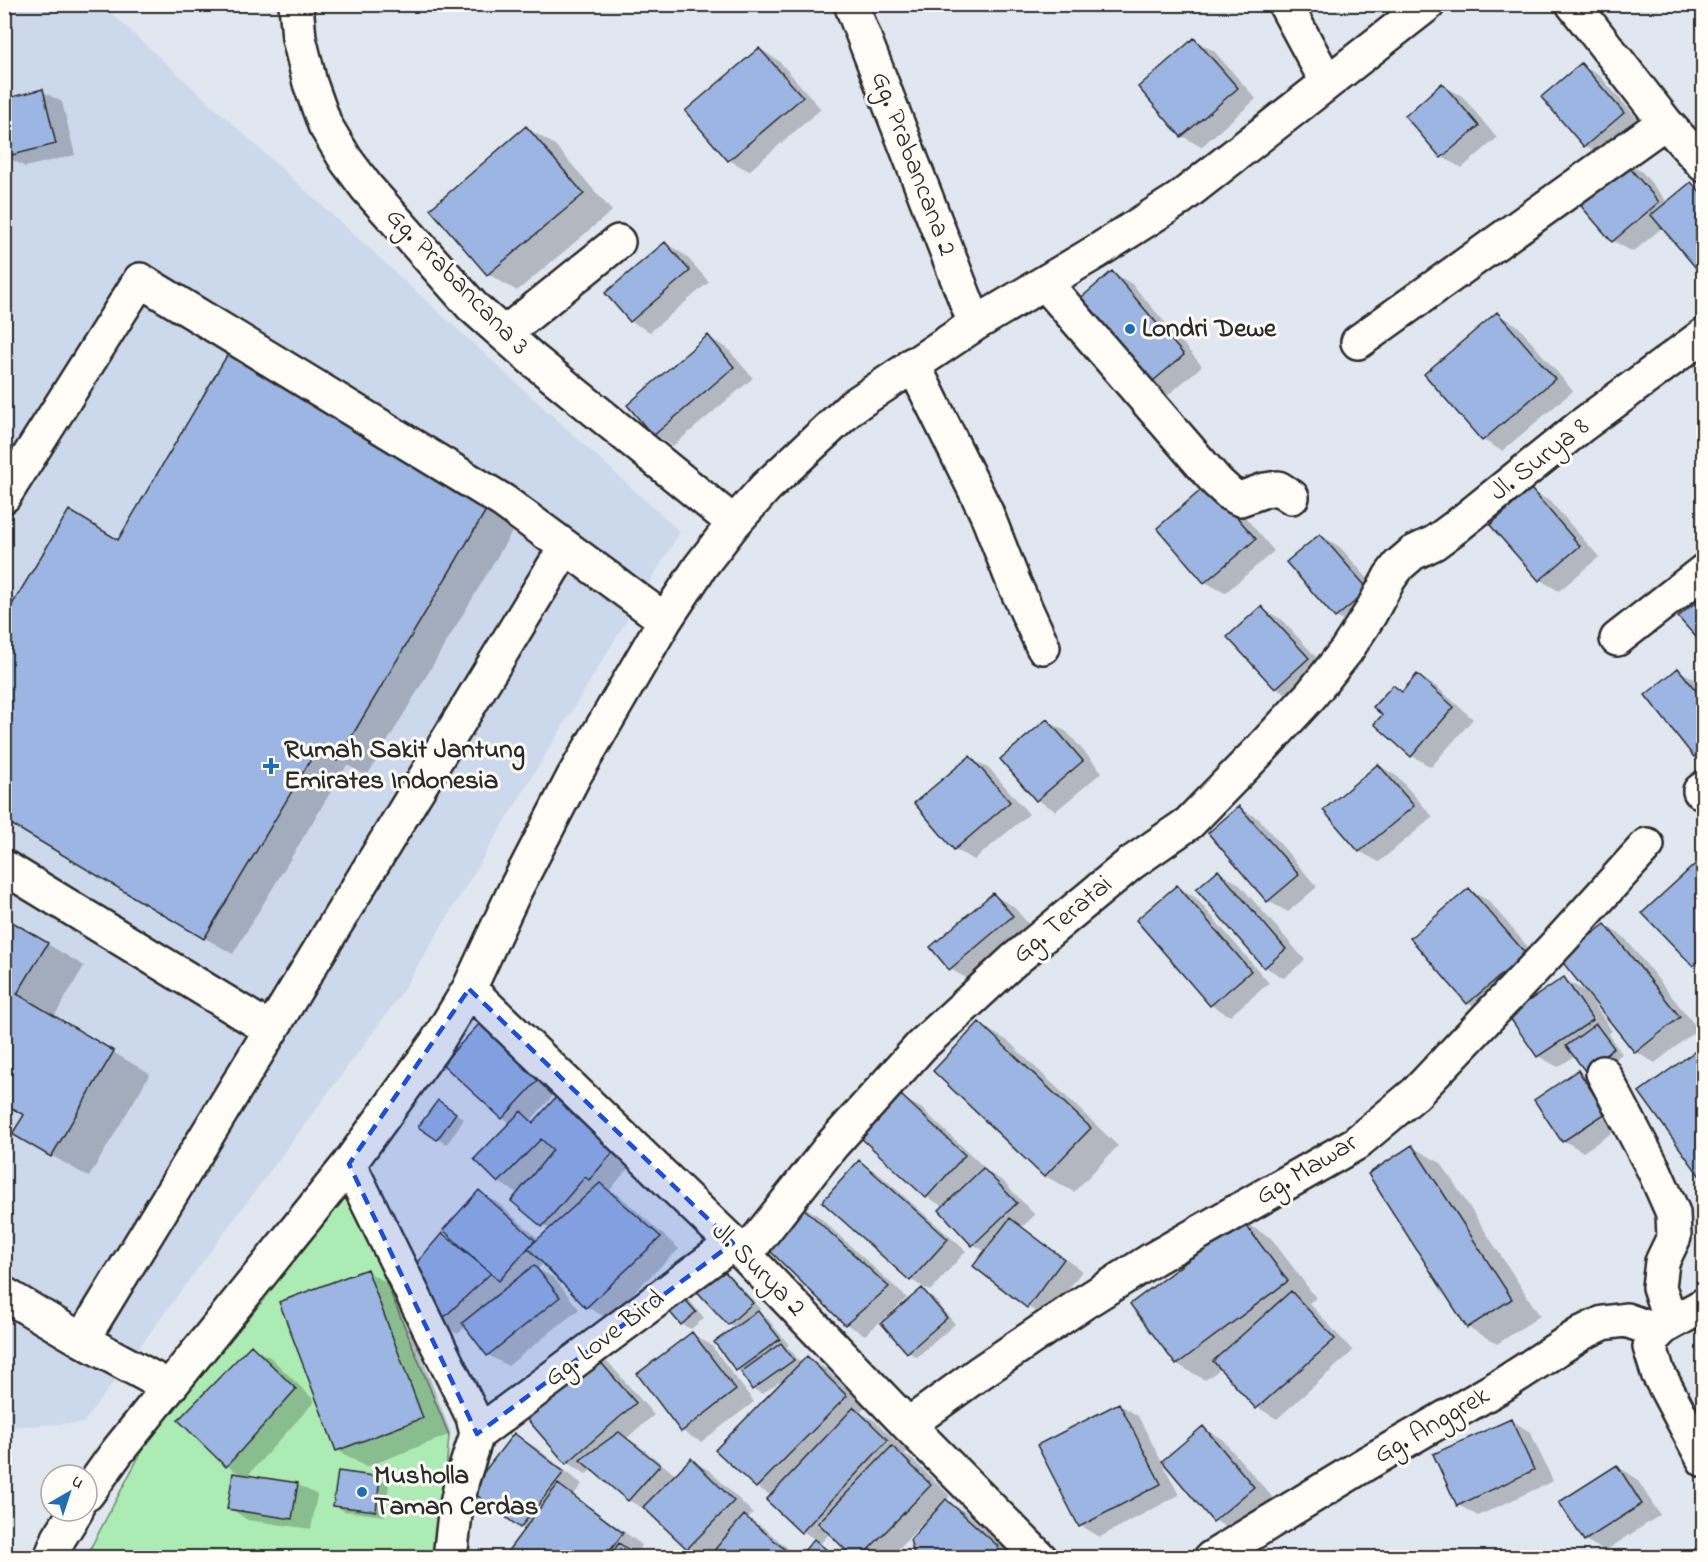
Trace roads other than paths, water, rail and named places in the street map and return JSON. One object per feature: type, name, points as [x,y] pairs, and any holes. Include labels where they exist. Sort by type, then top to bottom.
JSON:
[{"type":"street","name":"Gg. Prabancana 3","points":[[296,4],[299,38],[310,83],[325,125],[346,160],[367,188],[472,306],[532,359],[734,523]]},
{"type":"street","name":"Gg. Prabancana 2","points":[[851,4],[975,324]]},
{"type":"street","points":[[1285,4],[1327,82]]},
{"type":"street","points":[[99,1477],[349,1164],[435,1045],[469,989],[515,890],[574,776],[665,620],[700,567],[766,487],[853,406],[975,324],[1179,199],[1428,4]]},
{"type":"street","points":[[1573,4],[1665,122],[1704,165]]},
{"type":"street","points":[[1358,342],[1665,122]]},
{"type":"street","points":[[504,334],[618,242]]},
{"type":"street","points":[[4,496],[140,280],[503,501],[665,620]]},
{"type":"street","points":[[1045,283],[1217,482],[1230,494],[1239,499],[1278,488],[1292,497]]},
{"type":"street","name":"Jl. Surya 8","points":[[1383,591],[1390,577],[1413,552],[1434,543],[1457,526],[1581,426],[1704,335]]},
{"type":"street","points":[[913,364],[986,512],[1013,581],[1043,647]]},
{"type":"street","points":[[82,1340],[565,548]]},
{"type":"street","points":[[1617,639],[1704,571]]},
{"type":"street","name":"Gg. Teratai","points":[[739,1249],[921,1046],[1022,954],[1130,864],[1190,823],[1311,694],[1346,651],[1383,591]]},
{"type":"street","name":"Gg. Mawar","points":[[908,1425],[978,1374],[1103,1290],[1355,1144],[1416,1093],[1560,941],[1647,844]]},
{"type":"street","points":[[4,867],[270,1030]]},
{"type":"street","name":"Jl. Surya 2","points":[[469,989],[739,1249],[908,1425],[1041,1557]]},
{"type":"street","points":[[1603,1073],[1654,1170],[1673,1212],[1674,1237],[1662,1262],[1659,1287],[1663,1329]]},
{"type":"street","points":[[349,1164],[473,1417],[477,1434],[462,1480],[450,1557]]},
{"type":"street","name":"Gg. Love Bird","points":[[477,1434],[739,1249]]},
{"type":"street","points":[[4,1294],[169,1387]]},
{"type":"street","points":[[1704,1305],[1663,1329],[1650,1347],[1658,1373],[1704,1460]]},
{"type":"street","name":"Gg. Anggrek","points":[[1211,1557],[1502,1385],[1582,1333],[1603,1323],[1626,1320],[1643,1326],[1663,1329]]},
{"type":"street","points":[[51,1557],[68,1523]]},
{"type":"place","name":"Londri Dewe","points":[[1130,329]]},
{"type":"place","name":"Rumah Sakit Jantung Emirates Indonesia","points":[[271,766]]},
{"type":"place","name":"Musholla Taman Cerdas","points":[[362,1492]]}]
